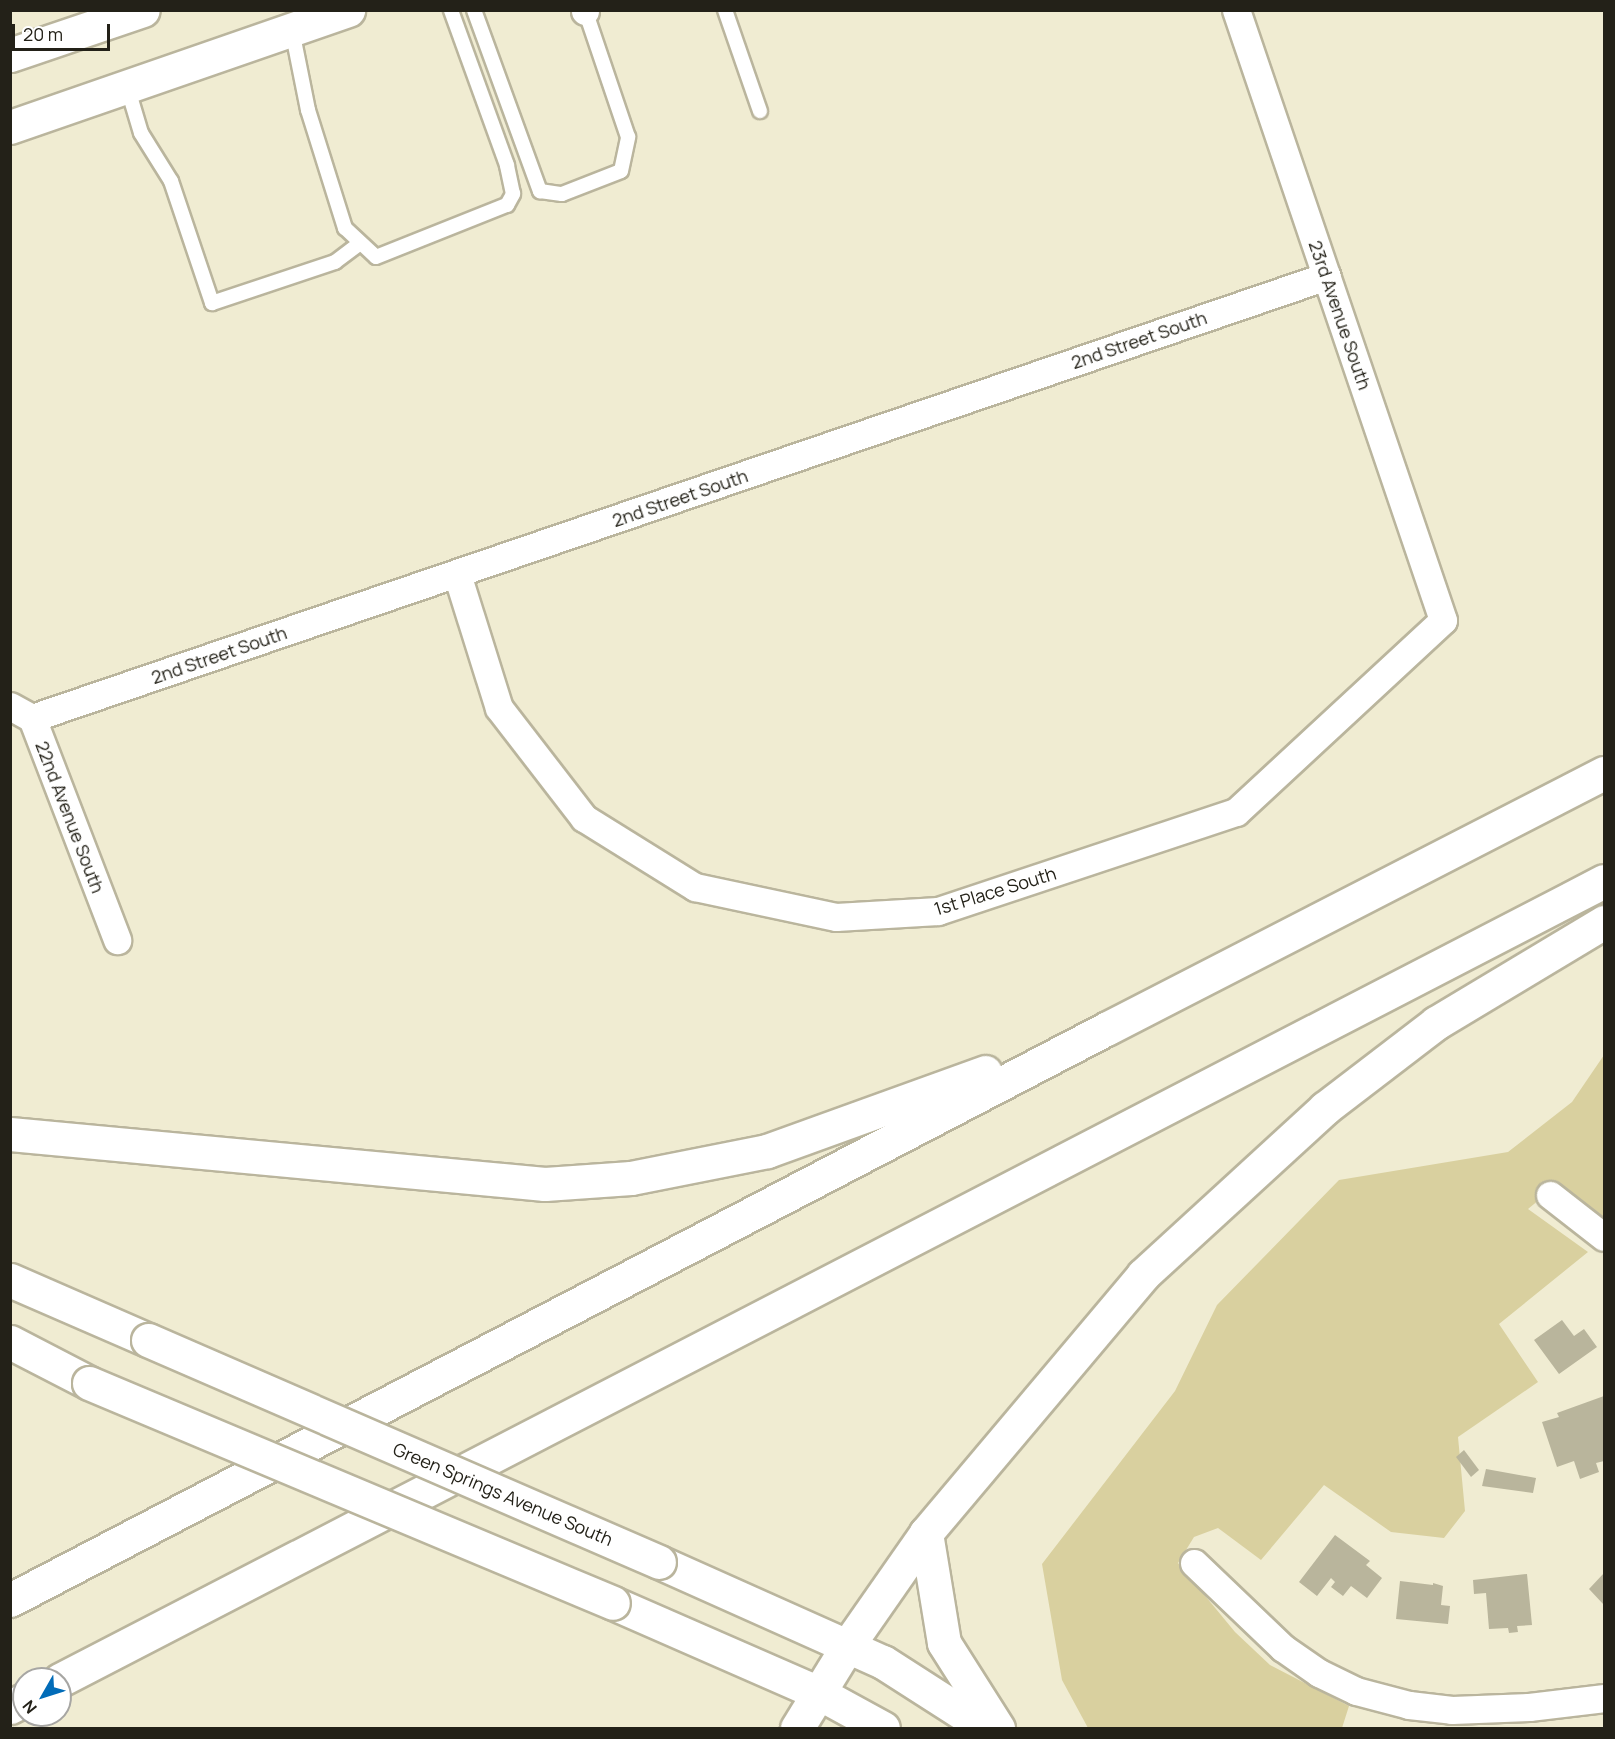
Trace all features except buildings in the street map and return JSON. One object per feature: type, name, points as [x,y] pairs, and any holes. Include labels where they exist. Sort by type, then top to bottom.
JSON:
[{"type":"main road","points":[[10,55],[143,10]]},
{"type":"main road","points":[[10,127],[348,10]]},
{"type":"main road","points":[[10,1600],[1106,1029],[1605,772]]},
{"type":"main road","points":[[72,1674],[1605,881]]},
{"type":"main road","points":[[797,1728],[848,1645],[927,1533],[1143,1275],[1325,1108],[1436,1023],[1605,922]]},
{"type":"main road","points":[[10,1134],[545,1184],[631,1178],[767,1151],[1106,1029]]},
{"type":"main road","name":"Green Springs Avenue South","points":[[10,1280],[848,1645],[883,1662],[986,1728]]},
{"type":"main road","points":[[10,1342],[89,1383],[613,1603],[818,1692],[883,1728]]},
{"type":"main road","points":[[927,1533],[944,1643],[998,1728]]},
{"type":"street","name":"23rd Avenue South","points":[[1236,10],[1443,620]]},
{"type":"street","name":"2nd Street South","points":[[21,712],[458,574],[1327,276]]},
{"type":"street","name":"1st Place South","points":[[458,574],[499,708],[584,818],[695,887],[836,917],[938,911],[1236,813],[1443,620]]},
{"type":"street","name":"22nd Avenue South","points":[[21,712],[117,940]]},
{"type":"street","points":[[1550,1195],[1605,1238]]},
{"type":"street","points":[[1194,1563],[1283,1648],[1319,1673],[1356,1691],[1409,1705],[1452,1710],[1529,1707],[1605,1698]]},
{"type":"lane","points":[[292,30],[308,110],[345,228],[376,257],[507,205],[513,194],[507,165],[451,10]]},
{"type":"lane","points":[[474,10],[540,191],[562,194],[621,171],[628,137],[585,11]]},
{"type":"lane","points":[[724,10],[760,111]]},
{"type":"lane","points":[[127,86],[141,133],[171,181],[212,303],[335,262],[360,243]]},
{"type":"shaded area","points":[[1604,1055],[1604,1217],[1557,1185],[1528,1209],[1588,1252],[1499,1324],[1538,1382],[1458,1437],[1465,1511],[1444,1538],[1391,1532],[1324,1485],[1261,1560],[1218,1528],[1194,1537],[1178,1563],[1235,1632],[1270,1665],[1349,1706],[1342,1728],[1088,1728],[1062,1680],[1042,1564],[1175,1391],[1217,1305],[1339,1180],[1508,1152],[1572,1102]]}]
